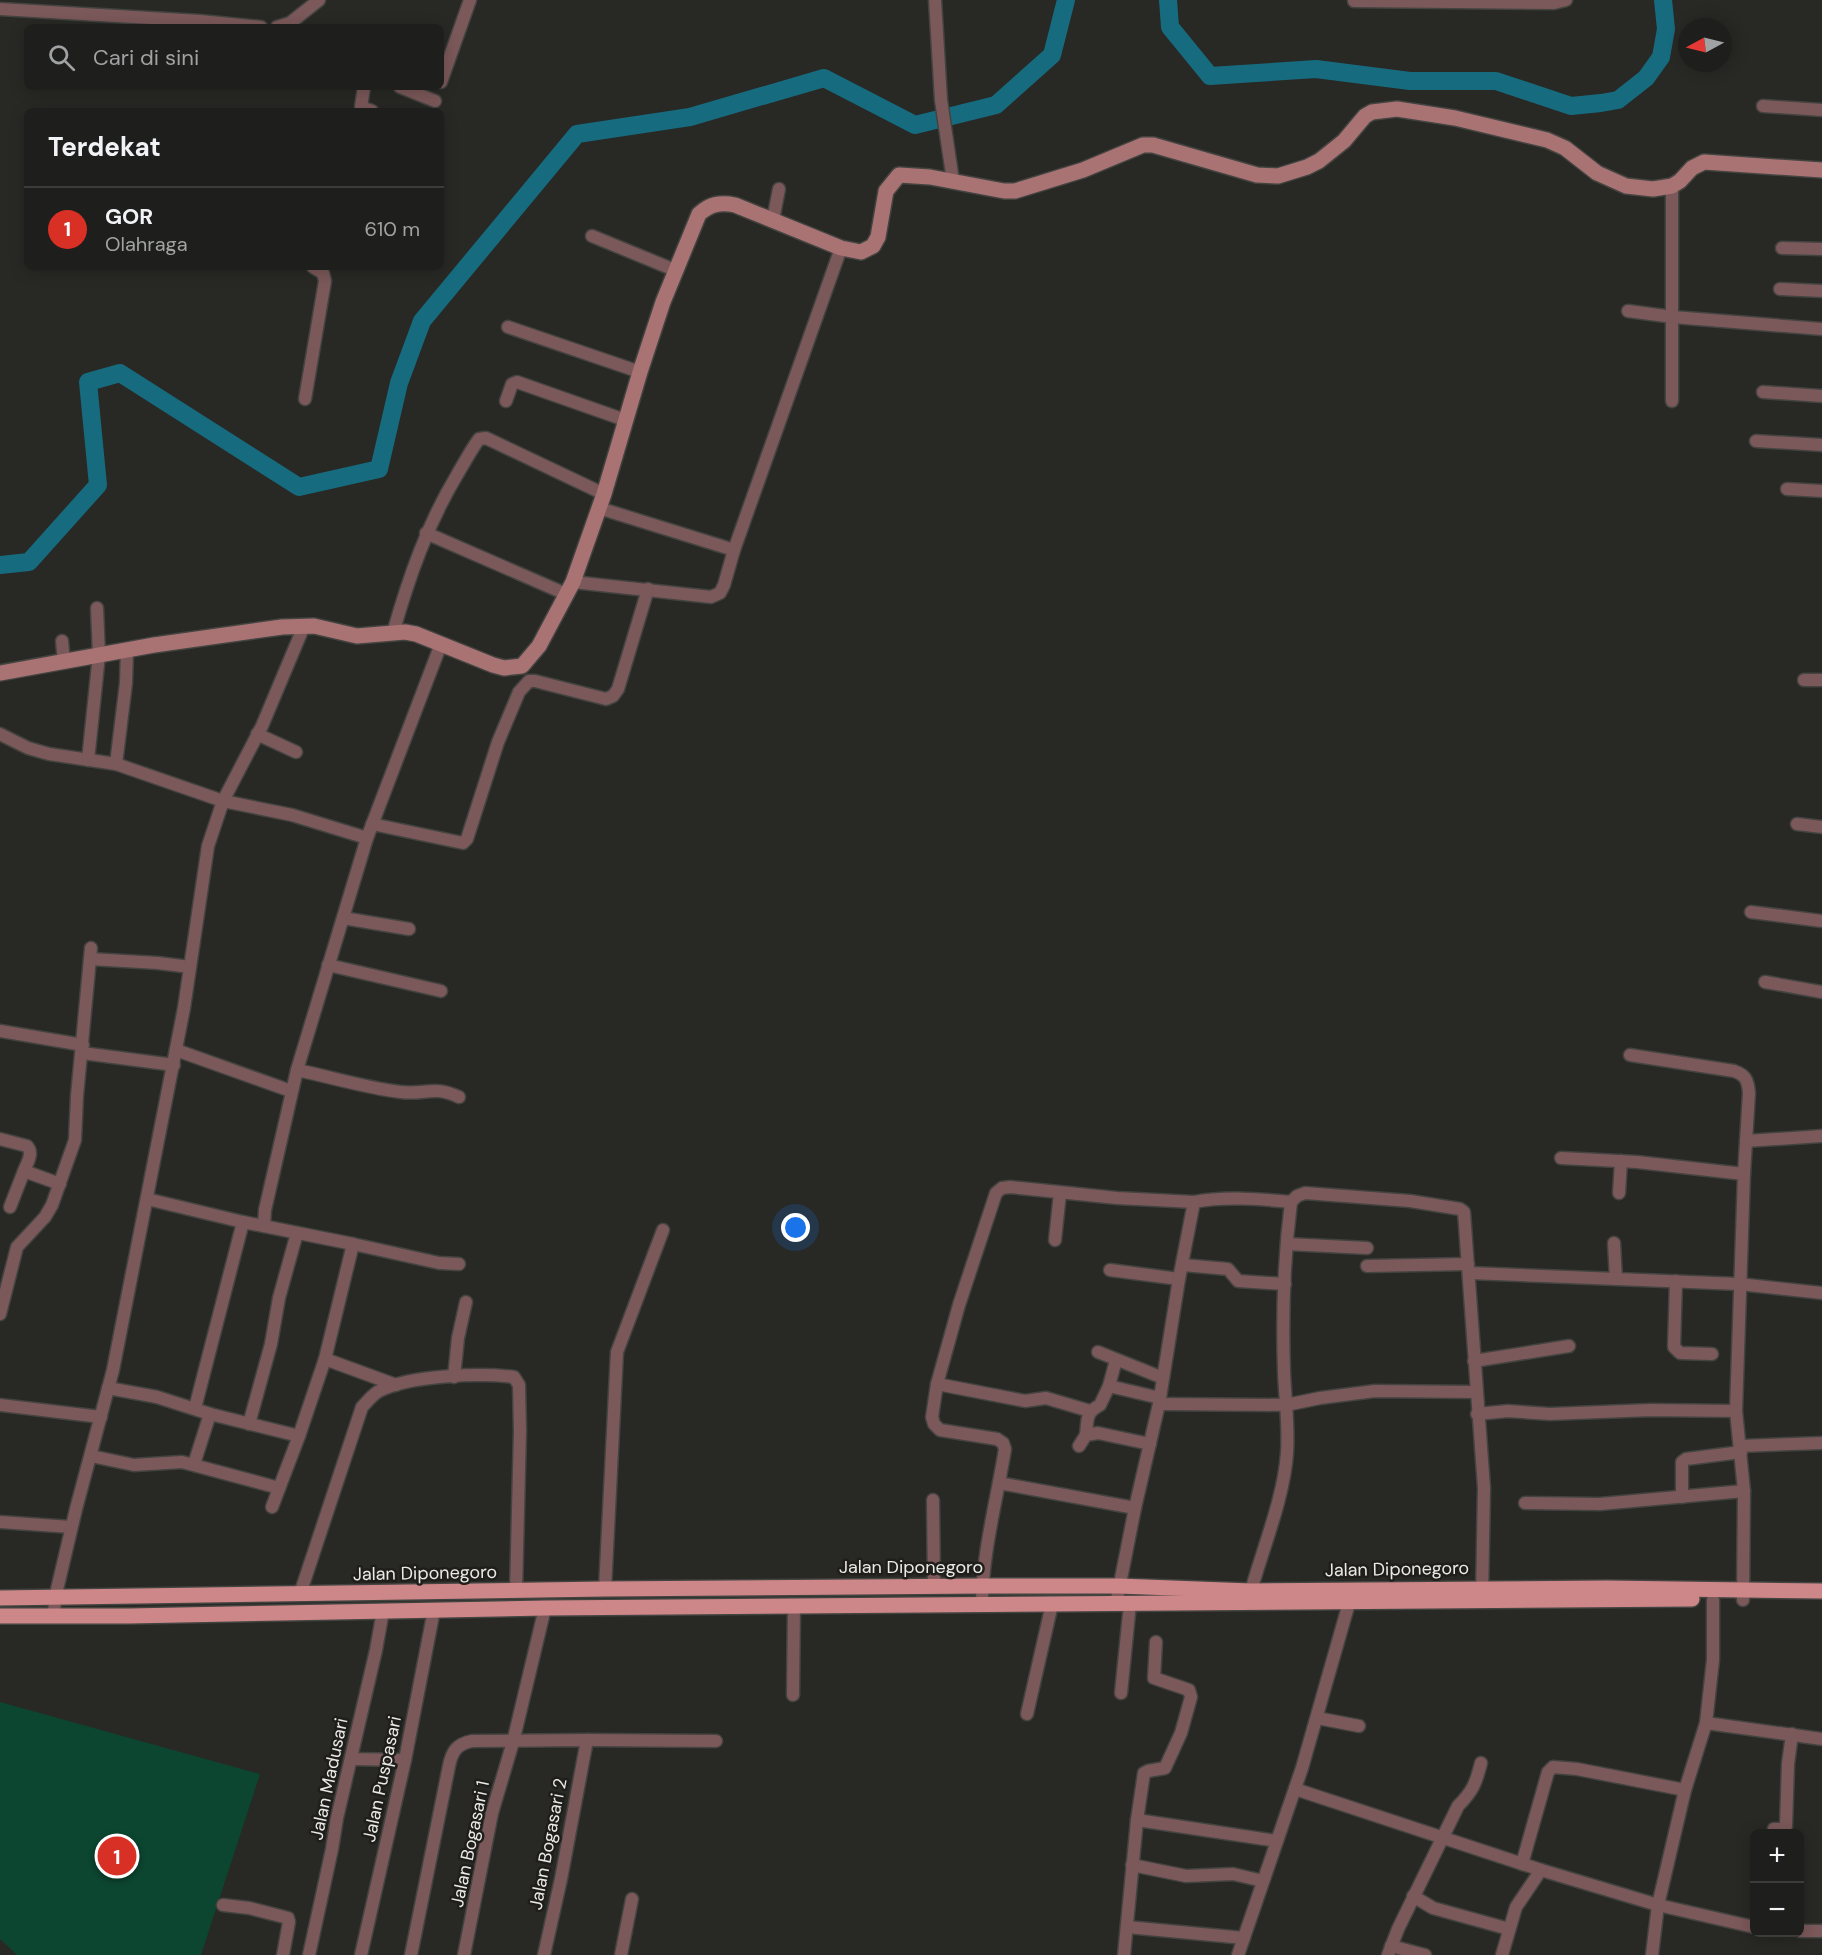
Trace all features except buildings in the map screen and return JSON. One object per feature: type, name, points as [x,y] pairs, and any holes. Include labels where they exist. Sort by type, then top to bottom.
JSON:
[{"type":"main road","name":"Jalan Diponegoro","points":[[0,1598],[605,1588],[934,1586],[1119,1586],[1351,1596]]},
{"type":"main road","name":"Jalan Diponegoro","points":[[0,1616],[545,1608],[1123,1604],[1482,1594],[1607,1588],[1822,1599]]},
{"type":"main road","name":"Jalan Diponegoro","points":[[1482,1594],[1713,1600],[1744,1595],[1822,1591]]},
{"type":"street","points":[[287,24],[320,0]]},
{"type":"street","points":[[444,74],[470,0]]},
{"type":"street","points":[[934,0],[941,99],[953,182]]},
{"type":"street","points":[[1353,0],[1554,3],[1566,0]]},
{"type":"street","points":[[0,9],[230,24]]},
{"type":"street","points":[[364,90],[364,108]]},
{"type":"street","points":[[405,90],[433,106],[439,90]]},
{"type":"street","points":[[1763,106],[1822,110]]},
{"type":"street","points":[[0,674],[127,650],[273,628],[304,626],[326,628],[357,636],[416,634],[504,668],[522,666],[539,646],[569,588],[602,501],[663,302],[699,214],[707,207],[724,203],[841,248],[861,252],[873,246],[878,237],[886,191],[899,175],[907,174],[1015,191],[1083,170],[1143,145],[1153,145],[1257,175],[1278,176],[1319,161],[1344,141],[1365,116],[1388,109],[1455,118],[1547,140],[1565,148],[1613,182],[1639,188],[1672,186],[1680,182],[1692,168],[1704,162],[1822,170]]},
{"type":"street","points":[[1672,186],[1672,401]]},
{"type":"street","points":[[773,220],[779,189]]},
{"type":"street","points":[[592,236],[676,271]]},
{"type":"street","points":[[426,534],[569,588],[648,589],[701,598],[720,593],[841,248]]},
{"type":"street","points":[[1782,248],[1822,249]]},
{"type":"street","points":[[305,399],[325,281],[323,273],[318,270]]},
{"type":"street","points":[[1780,289],[1822,291]]},
{"type":"street","points":[[1628,311],[1673,317],[1822,329]]},
{"type":"street","points":[[508,327],[640,372]]},
{"type":"street","points":[[506,401],[512,384],[517,382],[626,420]]},
{"type":"street","points":[[1763,392],[1822,396]]},
{"type":"street","points":[[393,633],[410,575],[426,534],[447,492],[481,438],[486,438],[602,501],[734,550]]},
{"type":"street","points":[[1756,441],[1822,445]]},
{"type":"street","points":[[1787,489],[1822,491]]},
{"type":"street","points":[[529,681],[606,699],[613,696],[618,689],[648,589]]},
{"type":"street","points":[[88,760],[99,655],[97,608]]},
{"type":"street","points":[[54,1616],[55,1598],[71,1527],[113,1370],[174,1065],[208,846],[223,801],[257,734],[304,626]]},
{"type":"street","points":[[62,641],[64,662]]},
{"type":"street","points":[[264,1226],[265,1210],[291,1091],[328,965],[367,838],[441,644]]},
{"type":"street","points":[[116,764],[126,683],[127,650]]},
{"type":"street","points":[[522,666],[529,681]]},
{"type":"street","points":[[1804,680],[1822,680]]},
{"type":"street","points":[[372,824],[463,843],[467,839],[498,742],[519,692],[529,681]]},
{"type":"street","points":[[0,734],[28,748],[49,754],[116,764],[223,801],[292,815],[367,838]]},
{"type":"street","points":[[257,734],[296,752]]},
{"type":"street","points":[[1797,824],[1822,827]]},
{"type":"street","points":[[1751,912],[1822,921]]},
{"type":"street","points":[[343,918],[409,929]]},
{"type":"street","points":[[0,1314],[4,1282],[17,1247],[45,1217],[60,1184],[75,1140],[91,954],[190,967]]},
{"type":"street","points":[[328,965],[441,991]]},
{"type":"street","points":[[1765,982],[1822,992]]},
{"type":"street","points":[[0,1031],[174,1065]]},
{"type":"street","points":[[176,1050],[291,1091]]},
{"type":"street","points":[[1630,1054],[1742,1074],[1747,1080],[1749,1093],[1739,1284],[1736,1411],[1744,1491],[1744,1595]]},
{"type":"street","points":[[297,1070],[399,1092],[436,1089],[459,1097]]},
{"type":"street","points":[[1746,1141],[1822,1136]]},
{"type":"street","points":[[0,1139],[27,1146],[31,1153],[10,1207]]},
{"type":"street","points":[[1562,1158],[1621,1161],[1744,1174]]},
{"type":"street","points":[[1619,1193],[1621,1161]]},
{"type":"street","points":[[24,1171],[60,1184]]},
{"type":"street","points":[[982,1605],[982,1586],[1005,1449],[1003,1443],[997,1439],[940,1430],[934,1424],[932,1417],[937,1384],[959,1305],[996,1194],[1002,1188],[1010,1187],[1060,1193],[1194,1202],[1243,1199],[1291,1202]]},
{"type":"street","points":[[1055,1240],[1060,1193]]},
{"type":"street","points":[[1251,1590],[1281,1488],[1287,1456],[1284,1371],[1287,1244],[1291,1202],[1297,1196],[1305,1193],[1410,1201],[1460,1209],[1464,1212],[1484,1488],[1482,1594]]},
{"type":"street","points":[[147,1199],[243,1222],[439,1263],[459,1264]]},
{"type":"street","points":[[1122,1693],[1123,1604],[1119,1586],[1160,1401],[1194,1202]]},
{"type":"street","points":[[195,1408],[243,1222]]},
{"type":"street","points":[[605,1588],[617,1352],[663,1230]]},
{"type":"street","points":[[249,1424],[272,1344],[279,1298],[297,1233]]},
{"type":"street","points":[[1614,1243],[1616,1279]]},
{"type":"street","points":[[272,1507],[325,1359],[353,1244]]},
{"type":"street","points":[[1287,1244],[1367,1248]]},
{"type":"street","points":[[1183,1265],[1228,1269],[1238,1281],[1246,1283],[1285,1284]]},
{"type":"street","points":[[1367,1266],[1469,1268],[1616,1279],[1739,1284],[1822,1293]]},
{"type":"street","points":[[1110,1270],[1179,1280]]},
{"type":"street","points":[[1676,1281],[1673,1340],[1675,1348],[1680,1353],[1712,1354]]},
{"type":"street","points":[[454,1377],[458,1338],[466,1302]]},
{"type":"street","points":[[1474,1361],[1569,1346]]},
{"type":"street","points":[[1098,1352],[1163,1378]]},
{"type":"street","points":[[325,1359],[396,1386]]},
{"type":"street","points":[[937,1384],[1025,1401],[1046,1398],[1090,1411],[1100,1406],[1109,1386],[1116,1360]]},
{"type":"street","points":[[300,1594],[362,1407],[371,1397],[381,1391],[431,1377],[514,1377],[519,1385],[516,1591]]},
{"type":"street","points":[[1109,1386],[1160,1401],[1286,1404],[1375,1391],[1476,1392]]},
{"type":"street","points":[[108,1388],[156,1397],[210,1414],[299,1436]]},
{"type":"street","points":[[0,1404],[101,1417]]},
{"type":"street","points":[[1477,1414],[1509,1411],[1550,1414],[1651,1410],[1736,1411]]},
{"type":"street","points":[[1090,1411],[1082,1440],[1098,1433],[1150,1444]]},
{"type":"street","points":[[194,1464],[210,1414]]},
{"type":"street","points":[[1682,1497],[1682,1462],[1686,1459],[1740,1449],[1822,1443]]},
{"type":"street","points":[[91,1456],[134,1465],[182,1462],[194,1464],[279,1488]]},
{"type":"street","points":[[999,1483],[1135,1508]]},
{"type":"street","points":[[1526,1503],[1600,1504],[1744,1491]]},
{"type":"street","points":[[933,1500],[934,1586]]},
{"type":"street","points":[[0,1522],[71,1527]]},
{"type":"street","points":[[1238,1955],[1295,1789],[1351,1596]]},
{"type":"street","points":[[1652,1955],[1658,1905],[1685,1790],[1706,1723],[1713,1660],[1713,1600]]},
{"type":"street","points":[[1027,1714],[1052,1604]]},
{"type":"street","points":[[793,1695],[794,1606]]},
{"type":"street","name":"Jalan Bogasari 1","points":[[464,1955],[492,1813],[513,1742],[545,1608]]},
{"type":"street","name":"Jalan Puspasari","points":[[361,1955],[405,1760],[434,1610]]},
{"type":"street","name":"Jalan Madusari","points":[[309,1955],[383,1611]]},
{"type":"street","points":[[1124,1955],[1132,1865],[1144,1773],[1165,1768],[1180,1733],[1191,1696],[1189,1690],[1154,1678],[1156,1642]]},
{"type":"street","points":[[1317,1718],[1359,1726]]},
{"type":"street","points":[[1706,1723],[1822,1739]]},
{"type":"street","points":[[1784,1829],[1791,1734]]},
{"type":"street","name":"Jalan Bogasari 2","points":[[544,1955],[561,1879],[586,1740]]},
{"type":"street","name":"Jalan Bogasari 1","points":[[411,1955],[454,1749],[463,1743],[472,1741],[513,1742]]},
{"type":"street","points":[[513,1742],[716,1741]]},
{"type":"street","points":[[351,1760],[405,1760]]},
{"type":"street","points":[[1425,1955],[1389,1950],[1458,1806],[1472,1790],[1481,1763]]},
{"type":"street","points":[[1522,1864],[1548,1772],[1553,1767],[1568,1767],[1685,1790]]},
{"type":"street","points":[[1295,1789],[1541,1870],[1658,1905],[1750,1926]]},
{"type":"street","points":[[1137,1820],[1277,1841]]},
{"type":"street","points":[[1132,1865],[1186,1876],[1233,1874],[1263,1881]]},
{"type":"street","points":[[1502,1955],[1516,1907],[1541,1870]]},
{"type":"street","points":[[1413,1896],[1433,1908],[1509,1929]]},
{"type":"street","points":[[621,1955],[632,1899]]},
{"type":"street","points":[[223,1905],[249,1908],[288,1918],[283,1955]]},
{"type":"street","points":[[1127,1927],[1244,1938]]},
{"type":"street","points":[[1804,1931],[1822,1931]]},
{"type":"green space","points":[[0,1702],[260,1774],[201,1955],[17,1955],[0,1939]]},
{"type":"waterway","points":[[0,565],[29,562],[98,485],[88,382],[120,373],[299,487],[379,469],[399,383],[422,321],[577,134],[690,117],[824,78],[915,125],[996,105],[1052,55],[1066,0]]},
{"type":"waterway","points":[[1168,0],[1170,27],[1210,76],[1316,69],[1410,81],[1496,81],[1571,106],[1618,100],[1646,78],[1661,57],[1666,29],[1663,0]]},
{"type":"place","name":"GOR","points":[[117,1856]]}]
